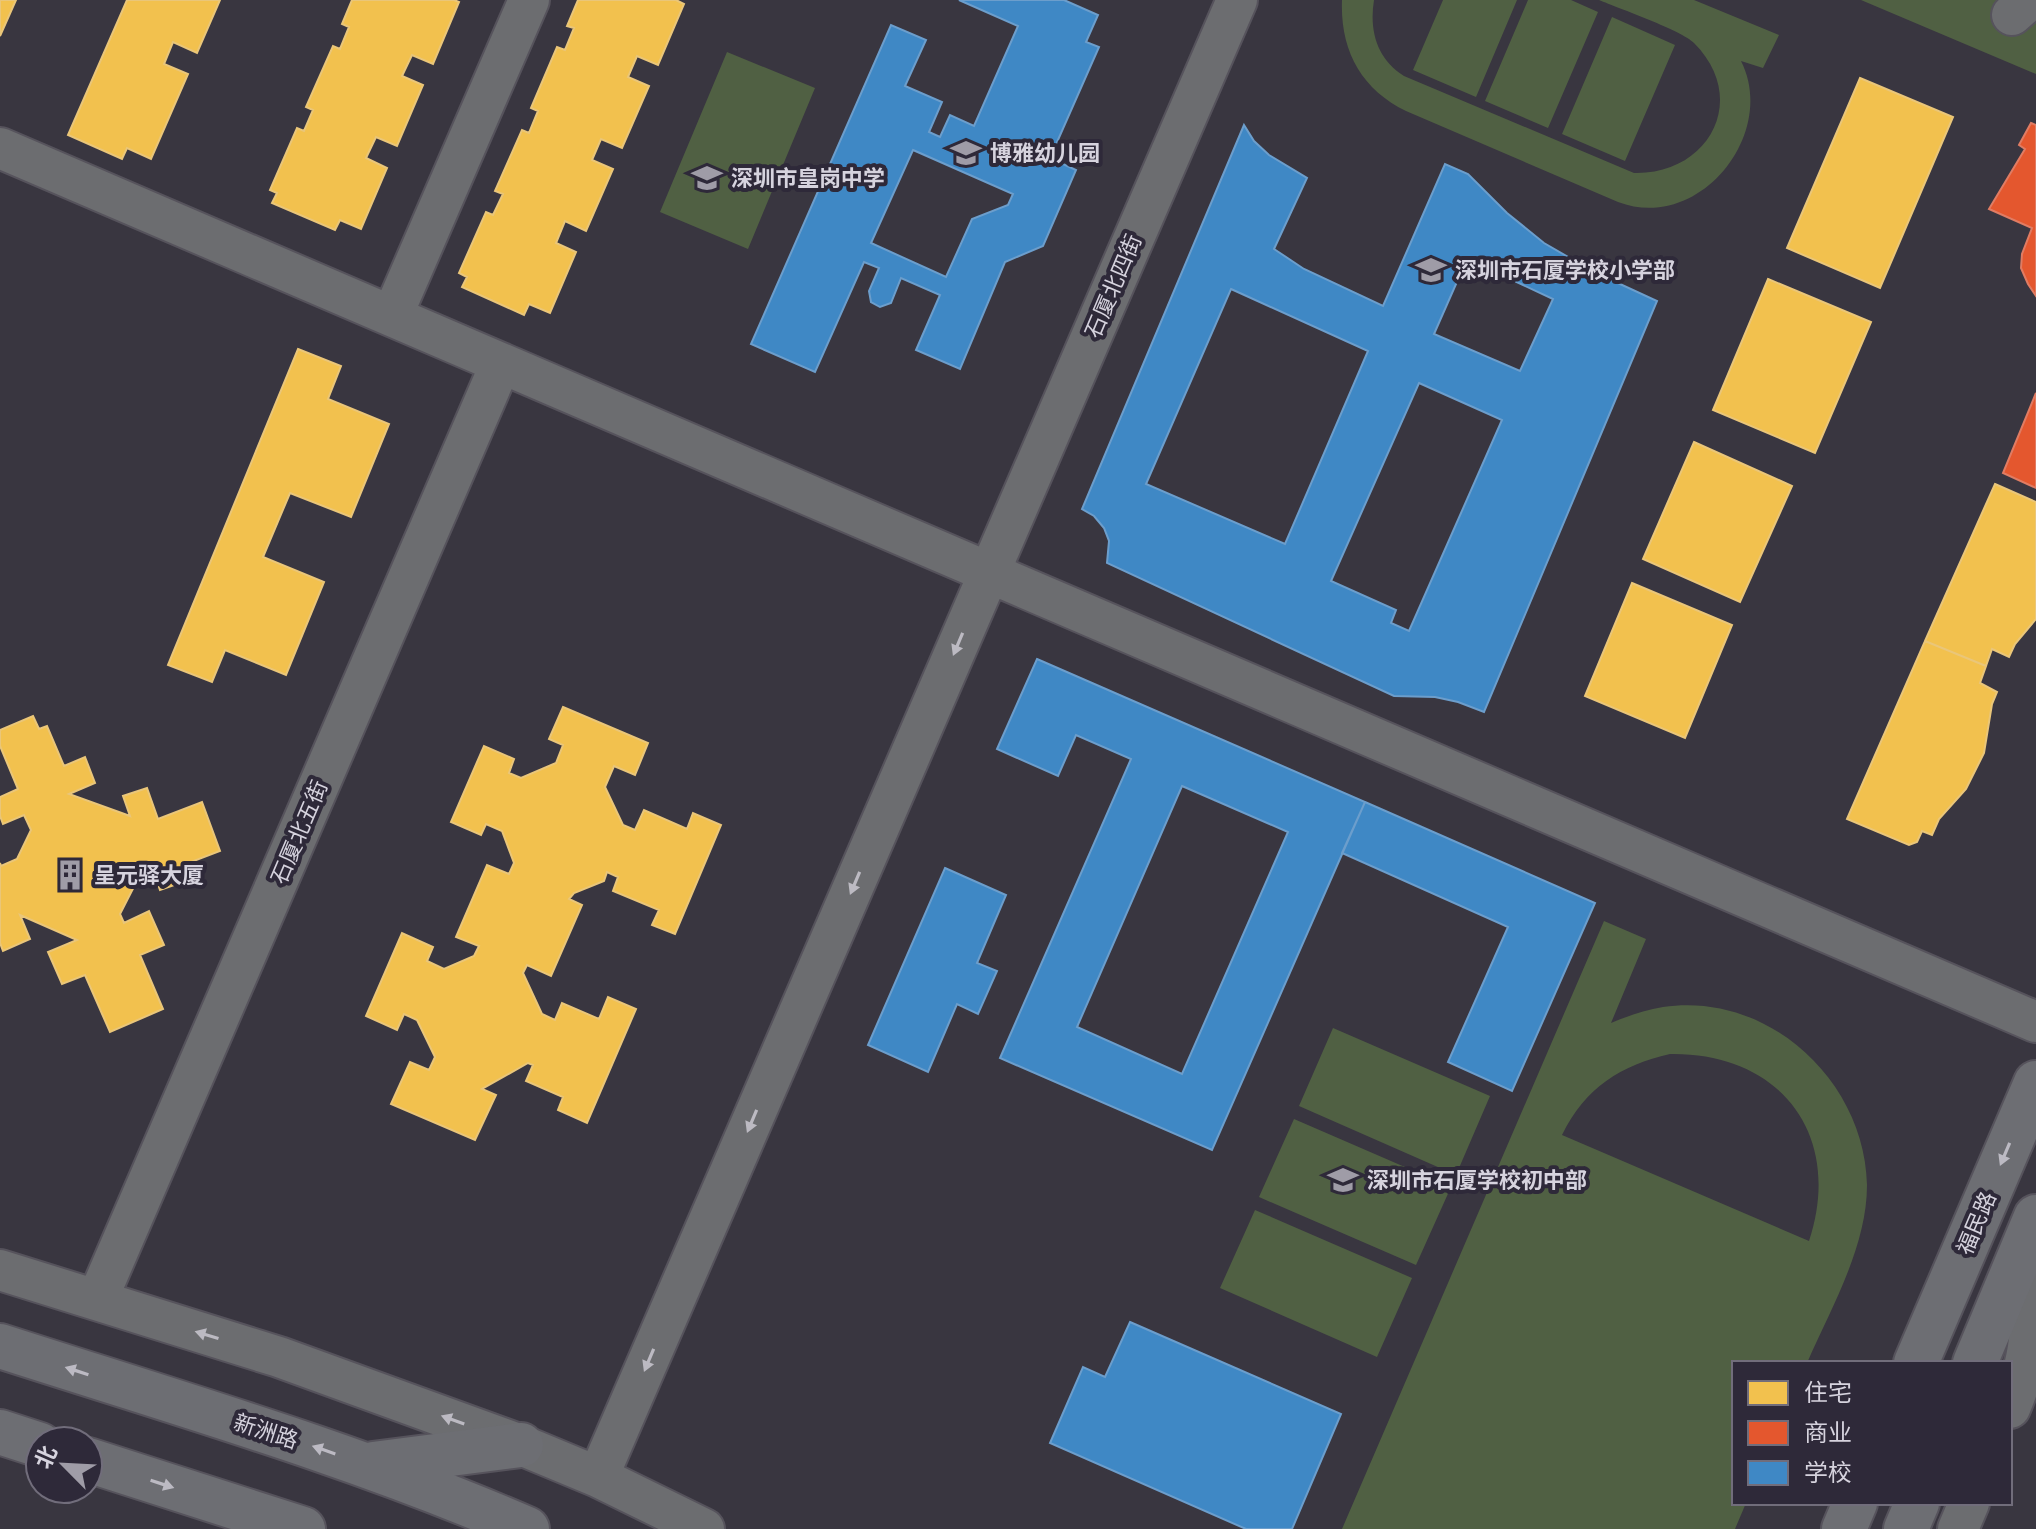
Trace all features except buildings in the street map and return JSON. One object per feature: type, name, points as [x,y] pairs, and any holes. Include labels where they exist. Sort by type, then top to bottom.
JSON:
[{"type":"main road","name":"福民路","points":[[1917,1361],[2036,1083]]},
{"type":"main road","points":[[1976,1361],[2030,1232]]},
{"type":"main road","name":"新洲路","points":[[0,1346],[364,1465],[527,1529]]},
{"type":"main road","points":[[0,1432],[24,1440]]},
{"type":"main road","points":[[364,1465],[521,1445]]},
{"type":"main road","points":[[104,1465],[303,1529]]},
{"type":"main road","points":[[1844,1529],[1854,1505]]},
{"type":"main road","points":[[1906,1529],[1916,1505]]},
{"type":"street","points":[[392,316],[529,0]]},
{"type":"street","name":"石厦北四街","points":[[598,1477],[990,573],[1226,3]]},
{"type":"street","points":[[0,148],[2036,1022]]},
{"type":"street","name":"石厦北五街","points":[[97,1300],[501,363]]},
{"type":"street","points":[[2012,1402],[2031,1344],[2030,1232]]},
{"type":"street","points":[[0,1270],[279,1357],[521,1445],[598,1477],[704,1529]]},
{"type":"street","points":[[1958,1529],[1968,1505]]},
{"type":"green space","points":[[1342,0],[1374,0],[1373,23],[1377,43],[1387,61],[1404,76],[1634,173],[1660,170],[1683,161],[1701,148],[1713,130],[1719,109],[1719,87],[1711,65],[1688,38],[1599,0],[1694,0],[1779,35],[1763,68],[1741,61],[1750,89],[1749,118],[1740,146],[1724,170],[1702,190],[1677,203],[1648,208],[1618,202],[1390,102],[1356,66],[1345,35]]},
{"type":"green space","points":[[1443,0],[1517,0],[1476,97],[1413,70]]},
{"type":"green space","points":[[1528,0],[1571,0],[1598,12],[1548,128],[1485,101]]},
{"type":"green space","points":[[1861,0],[2036,0],[2036,74]]},
{"type":"green space","points":[[1612,17],[1675,45],[1625,161],[1562,134]]},
{"type":"green space","points":[[727,52],[815,88],[748,249],[660,212]]},
{"type":"green space","points":[[1604,921],[1646,939],[1611,1023],[1656,1008],[1702,1006],[1739,1013],[1773,1029],[1804,1051],[1829,1079],[1849,1111],[1862,1147],[1867,1185],[1861,1231],[1846,1277],[1808,1361],[1732,1361],[1732,1505],[1745,1505],[1735,1529],[1342,1529]],"holes":[[[1670,1054],[1709,1057],[1743,1067],[1772,1084],[1794,1107],[1809,1135],[1818,1167],[1818,1202],[1809,1241],[1562,1135],[1571,1118],[1593,1092],[1620,1072],[1636,1065]]]},
{"type":"green space","points":[[1333,1028],[1490,1096],[1456,1175],[1299,1106]]},
{"type":"green space","points":[[1294,1119],[1451,1187],[1416,1265],[1259,1197]]},
{"type":"green space","points":[[1255,1210],[1412,1278],[1377,1357],[1220,1288]]},
{"type":"place","name":"博雅幼儿园","points":[[966,153]]},
{"type":"place","name":"深圳市皇岗中学","points":[[707,178]]},
{"type":"place","name":"深圳市石厦学校小学部","points":[[1431,270]]},
{"type":"place","name":"呈元驿大厦","points":[[70,875]]},
{"type":"place","name":"深圳市石厦学校初中部","points":[[1343,1180]]}]
